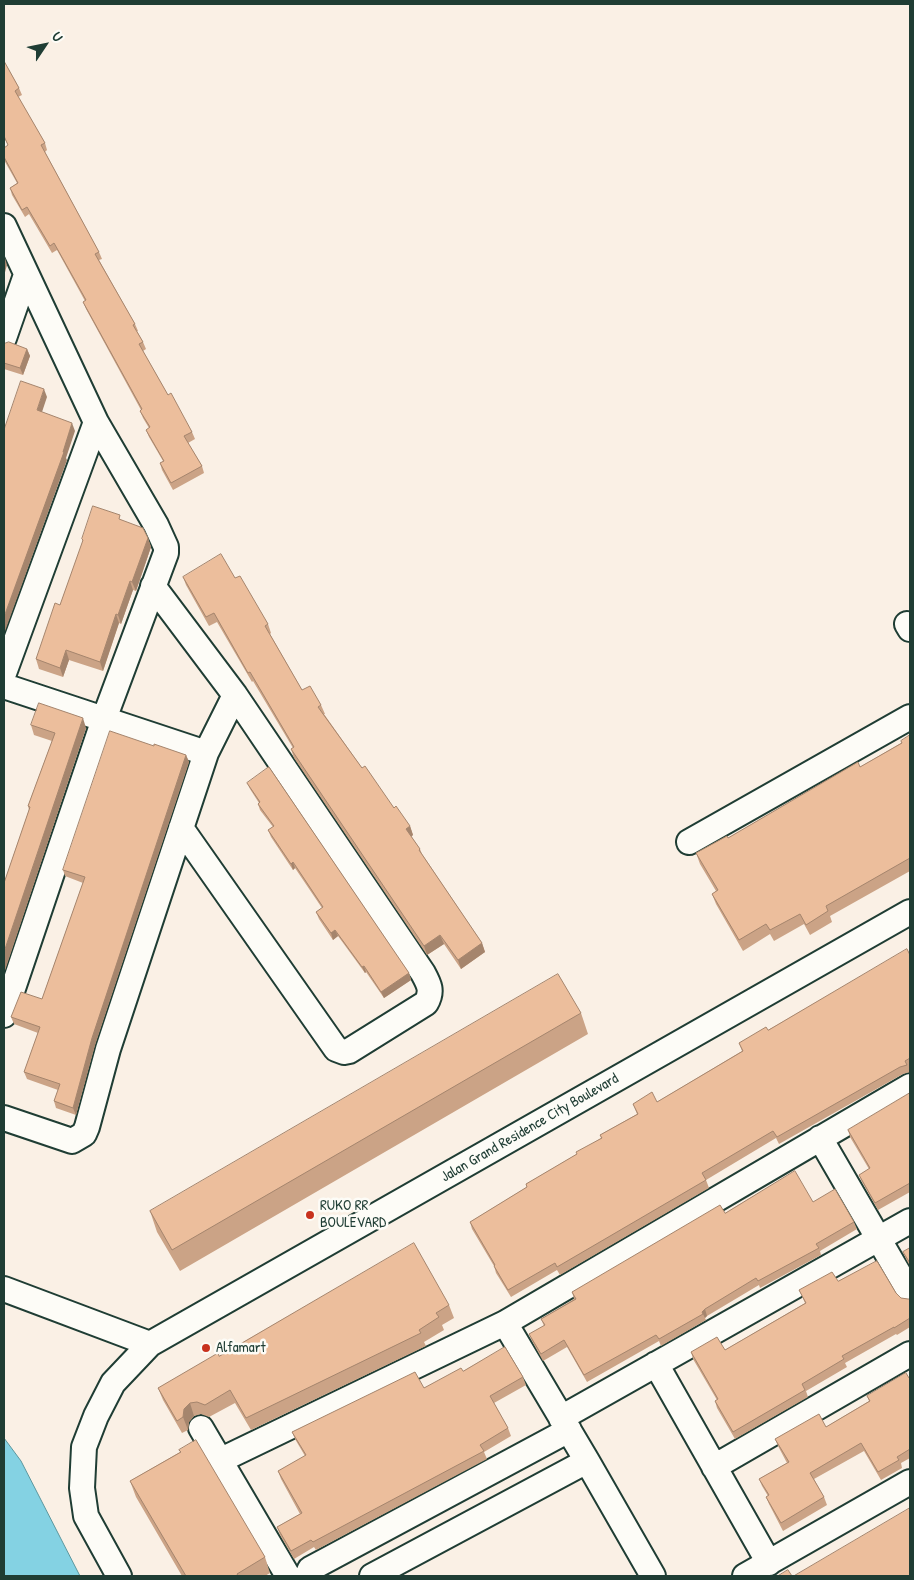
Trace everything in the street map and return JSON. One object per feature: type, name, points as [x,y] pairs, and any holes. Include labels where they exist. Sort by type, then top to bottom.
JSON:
[{"type":"street","points":[[4,226],[10,251],[26,275],[96,422],[156,525],[166,547],[165,556],[152,586],[104,719],[4,1015]]},
{"type":"street","points":[[4,338],[26,275]]},
{"type":"street","points":[[4,672],[96,422]]},
{"type":"street","points":[[152,586],[235,694],[423,973],[430,984],[426,1003],[349,1051],[344,1052],[336,1049],[181,828]]},
{"type":"street","points":[[4,686],[206,753]]},
{"type":"street","points":[[4,1118],[72,1141],[84,1134],[108,1049],[206,753],[235,694]]},
{"type":"street","points":[[688,842],[910,717]]},
{"type":"street","name":"Jalan Grand Residence City Boulevard","points":[[119,1576],[86,1516],[82,1488],[84,1447],[96,1416],[113,1383],[150,1344],[910,912]]},
{"type":"street","points":[[221,1460],[505,1323],[910,1086]]},
{"type":"street","points":[[820,1138],[910,1293]]},
{"type":"street","points":[[307,1576],[310,1569],[565,1424],[656,1364],[910,1221]]},
{"type":"street","points":[[4,1289],[150,1344]]},
{"type":"street","points":[[505,1323],[653,1576]]},
{"type":"street","points":[[714,1467],[910,1354]]},
{"type":"street","points":[[656,1364],[769,1563]]},
{"type":"street","points":[[201,1428],[288,1576]]},
{"type":"street","points":[[372,1576],[587,1461]]},
{"type":"street","points":[[745,1576],[910,1482]]},
{"type":"water","points":[[4,1438],[21,1461],[80,1576],[4,1576]]},
{"type":"building","points":[[4,61],[19,88],[15,91],[45,143],[41,145],[99,252],[95,254],[135,324],[133,325],[143,342],[139,344],[168,395],[171,393],[192,432],[184,436],[202,466],[171,483],[160,463],[164,461],[146,430],[150,427],[140,411],[142,409],[83,302],[86,300],[54,243],[50,246],[27,207],[22,210],[10,188],[18,183],[4,157],[4,148],[8,145],[4,136]]},
{"type":"building","points":[[9,342],[27,349],[20,368],[4,363],[4,344]]},
{"type":"building","points":[[21,381],[44,389],[37,410],[72,423],[64,452],[4,617],[4,430]]},
{"type":"building","points":[[93,506],[120,515],[119,519],[143,528],[148,538],[132,582],[130,581],[118,615],[116,614],[100,662],[66,650],[60,668],[36,659],[55,603],[60,605]]},
{"type":"building","points":[[221,554],[235,578],[240,576],[268,624],[265,626],[302,690],[310,686],[321,705],[318,707],[362,768],[365,766],[394,808],[396,806],[410,826],[406,829],[419,850],[482,943],[458,960],[440,935],[424,946],[291,749],[294,747],[250,672],[248,673],[214,613],[206,617],[183,577]]},
{"type":"building","points":[[39,703],[83,718],[4,952],[4,883],[30,807],[28,806],[55,733],[31,725]]},
{"type":"building","points":[[110,731],[186,755],[92,1038],[73,1108],[54,1101],[60,1084],[24,1072],[40,1027],[11,1017],[21,992],[42,999],[85,877],[63,870]]},
{"type":"building","points":[[910,735],[910,858],[826,906],[828,911],[806,925],[800,914],[770,930],[766,924],[739,940],[712,894],[718,890],[696,853],[727,836],[728,838],[858,762],[860,767],[902,743],[901,741]]},
{"type":"building","points":[[269,767],[409,973],[381,992],[364,966],[362,967],[335,930],[331,933],[316,912],[323,907],[293,862],[291,864],[268,830],[274,826],[258,804],[260,802],[247,783]]},
{"type":"building","points":[[907,949],[910,955],[910,1058],[905,1061],[907,1065],[900,1067],[777,1137],[773,1131],[702,1173],[706,1180],[557,1267],[555,1263],[508,1290],[470,1222],[527,1187],[526,1184],[577,1154],[576,1152],[602,1138],[600,1135],[638,1114],[633,1104],[652,1092],[657,1102],[743,1051],[739,1043],[766,1027],[768,1030]]},
{"type":"building","points":[[558,974],[581,1013],[172,1250],[150,1211]]},
{"type":"building","points":[[910,1093],[910,1183],[875,1203],[859,1175],[870,1168],[848,1130]]},
{"type":"building","points":[[795,1171],[813,1202],[835,1189],[854,1222],[816,1244],[819,1248],[758,1281],[756,1278],[705,1309],[702,1312],[703,1314],[659,1339],[656,1335],[584,1375],[564,1340],[541,1354],[529,1334],[545,1325],[541,1319],[576,1299],[572,1292],[720,1205],[725,1213]]},
{"type":"building","points":[[414,1243],[449,1305],[436,1313],[439,1317],[419,1330],[421,1333],[246,1418],[230,1390],[205,1405],[197,1402],[190,1403],[184,1409],[183,1417],[177,1421],[158,1388],[218,1353],[219,1356]]},
{"type":"building","points":[[910,1248],[910,1263],[903,1252]]},
{"type":"building","points":[[877,1261],[896,1293],[901,1298],[910,1299],[910,1318],[842,1356],[844,1359],[802,1384],[805,1390],[733,1432],[715,1401],[718,1399],[691,1352],[717,1337],[725,1350],[806,1303],[799,1290],[832,1272],[838,1281]]},
{"type":"building","points":[[505,1347],[523,1377],[490,1396],[508,1428],[480,1445],[484,1451],[313,1542],[311,1540],[291,1551],[277,1527],[302,1513],[278,1471],[306,1455],[292,1432],[415,1372],[424,1388],[461,1368],[463,1371]]},
{"type":"building","points":[[906,1373],[910,1377],[910,1449],[897,1457],[899,1460],[878,1472],[861,1443],[810,1473],[824,1497],[781,1523],[766,1497],[769,1495],[759,1479],[789,1462],[775,1439],[819,1414],[826,1427],[870,1401],[867,1396]]},
{"type":"building","points":[[196,1440],[265,1557],[237,1574],[238,1576],[186,1576],[130,1481],[181,1452],[179,1450]]},
{"type":"building","points":[[910,1508],[910,1576],[794,1576]]},
{"type":"building","points":[[788,1570],[792,1576],[778,1576]]},
{"type":"place","name":"RUKO RR BOULEVARD","points":[[310,1215]]},
{"type":"place","name":"Alfamart","points":[[206,1348]]}]
